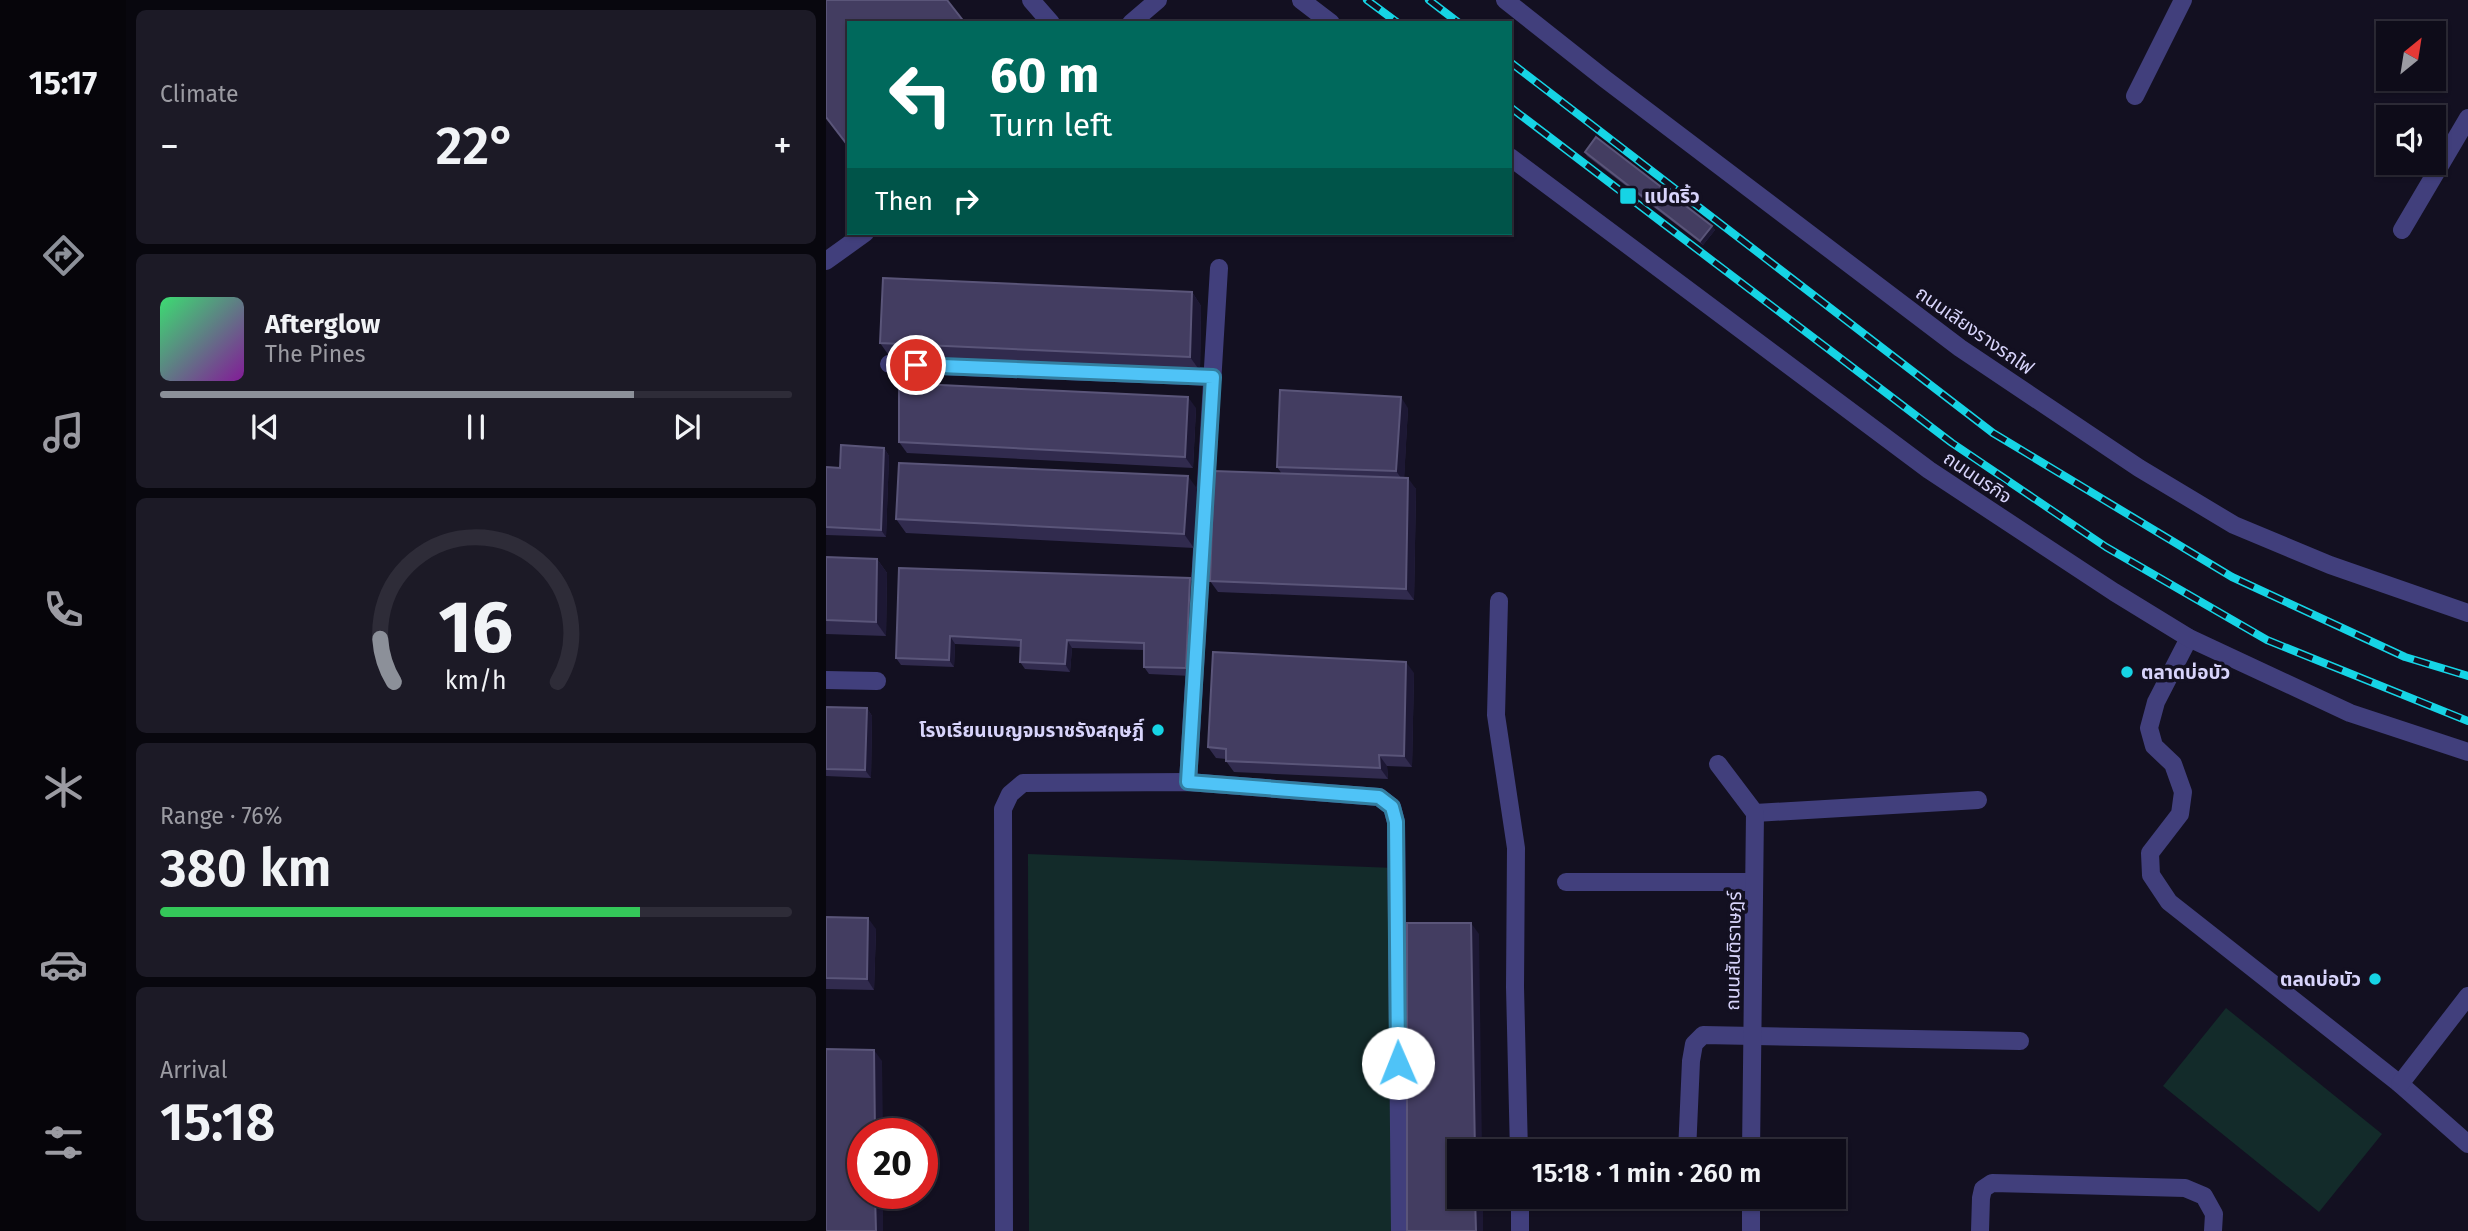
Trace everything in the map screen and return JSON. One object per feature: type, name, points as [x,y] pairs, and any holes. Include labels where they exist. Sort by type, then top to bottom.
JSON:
[{"type":"street","points":[[1031,0],[1049,21]]},
{"type":"street","points":[[1133,21],[1158,0]]},
{"type":"street","points":[[1301,0],[1328,21]]},
{"type":"street","name":"ถนนเลียงรางรถไฟ","points":[[1504,0],[1960,348],[2139,468],[2234,525],[2330,565],[2468,613]]},
{"type":"street","points":[[2135,96],[2183,0]]},
{"type":"street","points":[[2402,230],[2468,117]]},
{"type":"street","name":"ถนนนรกิจ","points":[[1512,158],[1929,470],[2114,593],[2189,638],[2350,713],[2468,752]]},
{"type":"street","points":[[826,261],[862,235]]},
{"type":"street","points":[[1188,782],[1219,268]]},
{"type":"street","points":[[889,364],[1213,377]]},
{"type":"street","points":[[1499,601],[1496,715],[1516,848],[1519,1139]]},
{"type":"street","points":[[2189,638],[2156,702],[2149,728],[2154,746],[2173,764],[2183,792],[2179,814],[2150,853],[2151,875],[2169,902],[2400,1084],[2468,1144]]},
{"type":"street","points":[[826,680],[877,681]]},
{"type":"street","points":[[1718,764],[1755,813],[1978,800]]},
{"type":"street","points":[[1004,1231],[1003,809],[1010,794],[1023,783],[1188,782],[1379,797],[1392,807],[1396,822],[1400,1231]]},
{"type":"street","name":"ถนนสันติราษฎร์","points":[[1751,1139],[1755,813]]},
{"type":"street","points":[[1566,882],[1754,882]]},
{"type":"street","points":[[2400,1084],[2468,996]]},
{"type":"street","points":[[1688,1139],[1691,1061],[1694,1044],[1703,1035],[2020,1041]]},
{"type":"street","points":[[1980,1231],[1983,1189],[1992,1183],[2185,1188],[2204,1196],[2214,1214],[2213,1231]]},
{"type":"street","points":[[1520,1209],[1520,1231]]},
{"type":"street","points":[[1751,1209],[1751,1231]]},
{"type":"green space","points":[[1028,854],[1395,868],[1400,1231],[1029,1231]]},
{"type":"green space","points":[[2226,1008],[2382,1134],[2319,1212],[2163,1086]]},
{"type":"building","points":[[826,0],[947,0],[963,21],[847,21],[847,144],[826,117]]},
{"type":"building","points":[[1596,137],[1712,226],[1700,241],[1585,152]]},
{"type":"building","points":[[883,278],[1192,292],[1190,357],[880,343]]},
{"type":"building","points":[[899,383],[1188,397],[1185,457],[899,442]]},
{"type":"building","points":[[1280,390],[1401,397],[1396,471],[1277,467]]},
{"type":"building","points":[[841,445],[884,448],[881,530],[826,527],[826,467],[840,468]]},
{"type":"building","points":[[899,463],[1188,476],[1184,534],[896,519]]},
{"type":"building","points":[[1214,471],[1408,478],[1406,589],[1210,581]]},
{"type":"building","points":[[826,557],[877,559],[876,622],[826,620]]},
{"type":"building","points":[[899,568],[1190,578],[1186,668],[1144,667],[1144,643],[1067,640],[1065,664],[1020,662],[1021,640],[950,636],[949,660],[896,658]]},
{"type":"building","points":[[1213,652],[1406,662],[1404,756],[1379,755],[1380,768],[1226,761],[1226,749],[1208,747]]},
{"type":"building","points":[[826,707],[867,708],[865,770],[826,769]]},
{"type":"building","points":[[826,917],[868,918],[867,979],[826,978]]},
{"type":"building","points":[[1407,923],[1471,923],[1475,1139],[1447,1139],[1447,1209],[1475,1209],[1476,1231],[1407,1231]]},
{"type":"building","points":[[826,1049],[874,1050],[875,1118],[847,1118],[847,1209],[875,1209],[876,1231],[826,1231]]},
{"type":"railway","points":[[1367,0],[1395,21]]},
{"type":"railway","points":[[1429,0],[1456,21]]},
{"type":"railway","points":[[1512,64],[1993,433],[2232,577],[2405,657],[2468,676]]},
{"type":"railway","points":[[1512,109],[1952,443],[2106,547],[2267,640],[2468,721]]},
{"type":"place","name":"แปดริ้ว","points":[[1628,196]]},
{"type":"place","name":"ตลาดบ่อบัว","points":[[2127,672]]},
{"type":"place","name":"โรงเรียนเบญจมราชรังสฤษฎิ์","points":[[1158,730]]},
{"type":"place","name":"ตลดบ่อบัว","points":[[2375,979]]},
{"type":"route","points":[[916,365],[1213,377],[1188,782],[1379,797],[1392,807],[1396,822],[1398,1063]]}]
